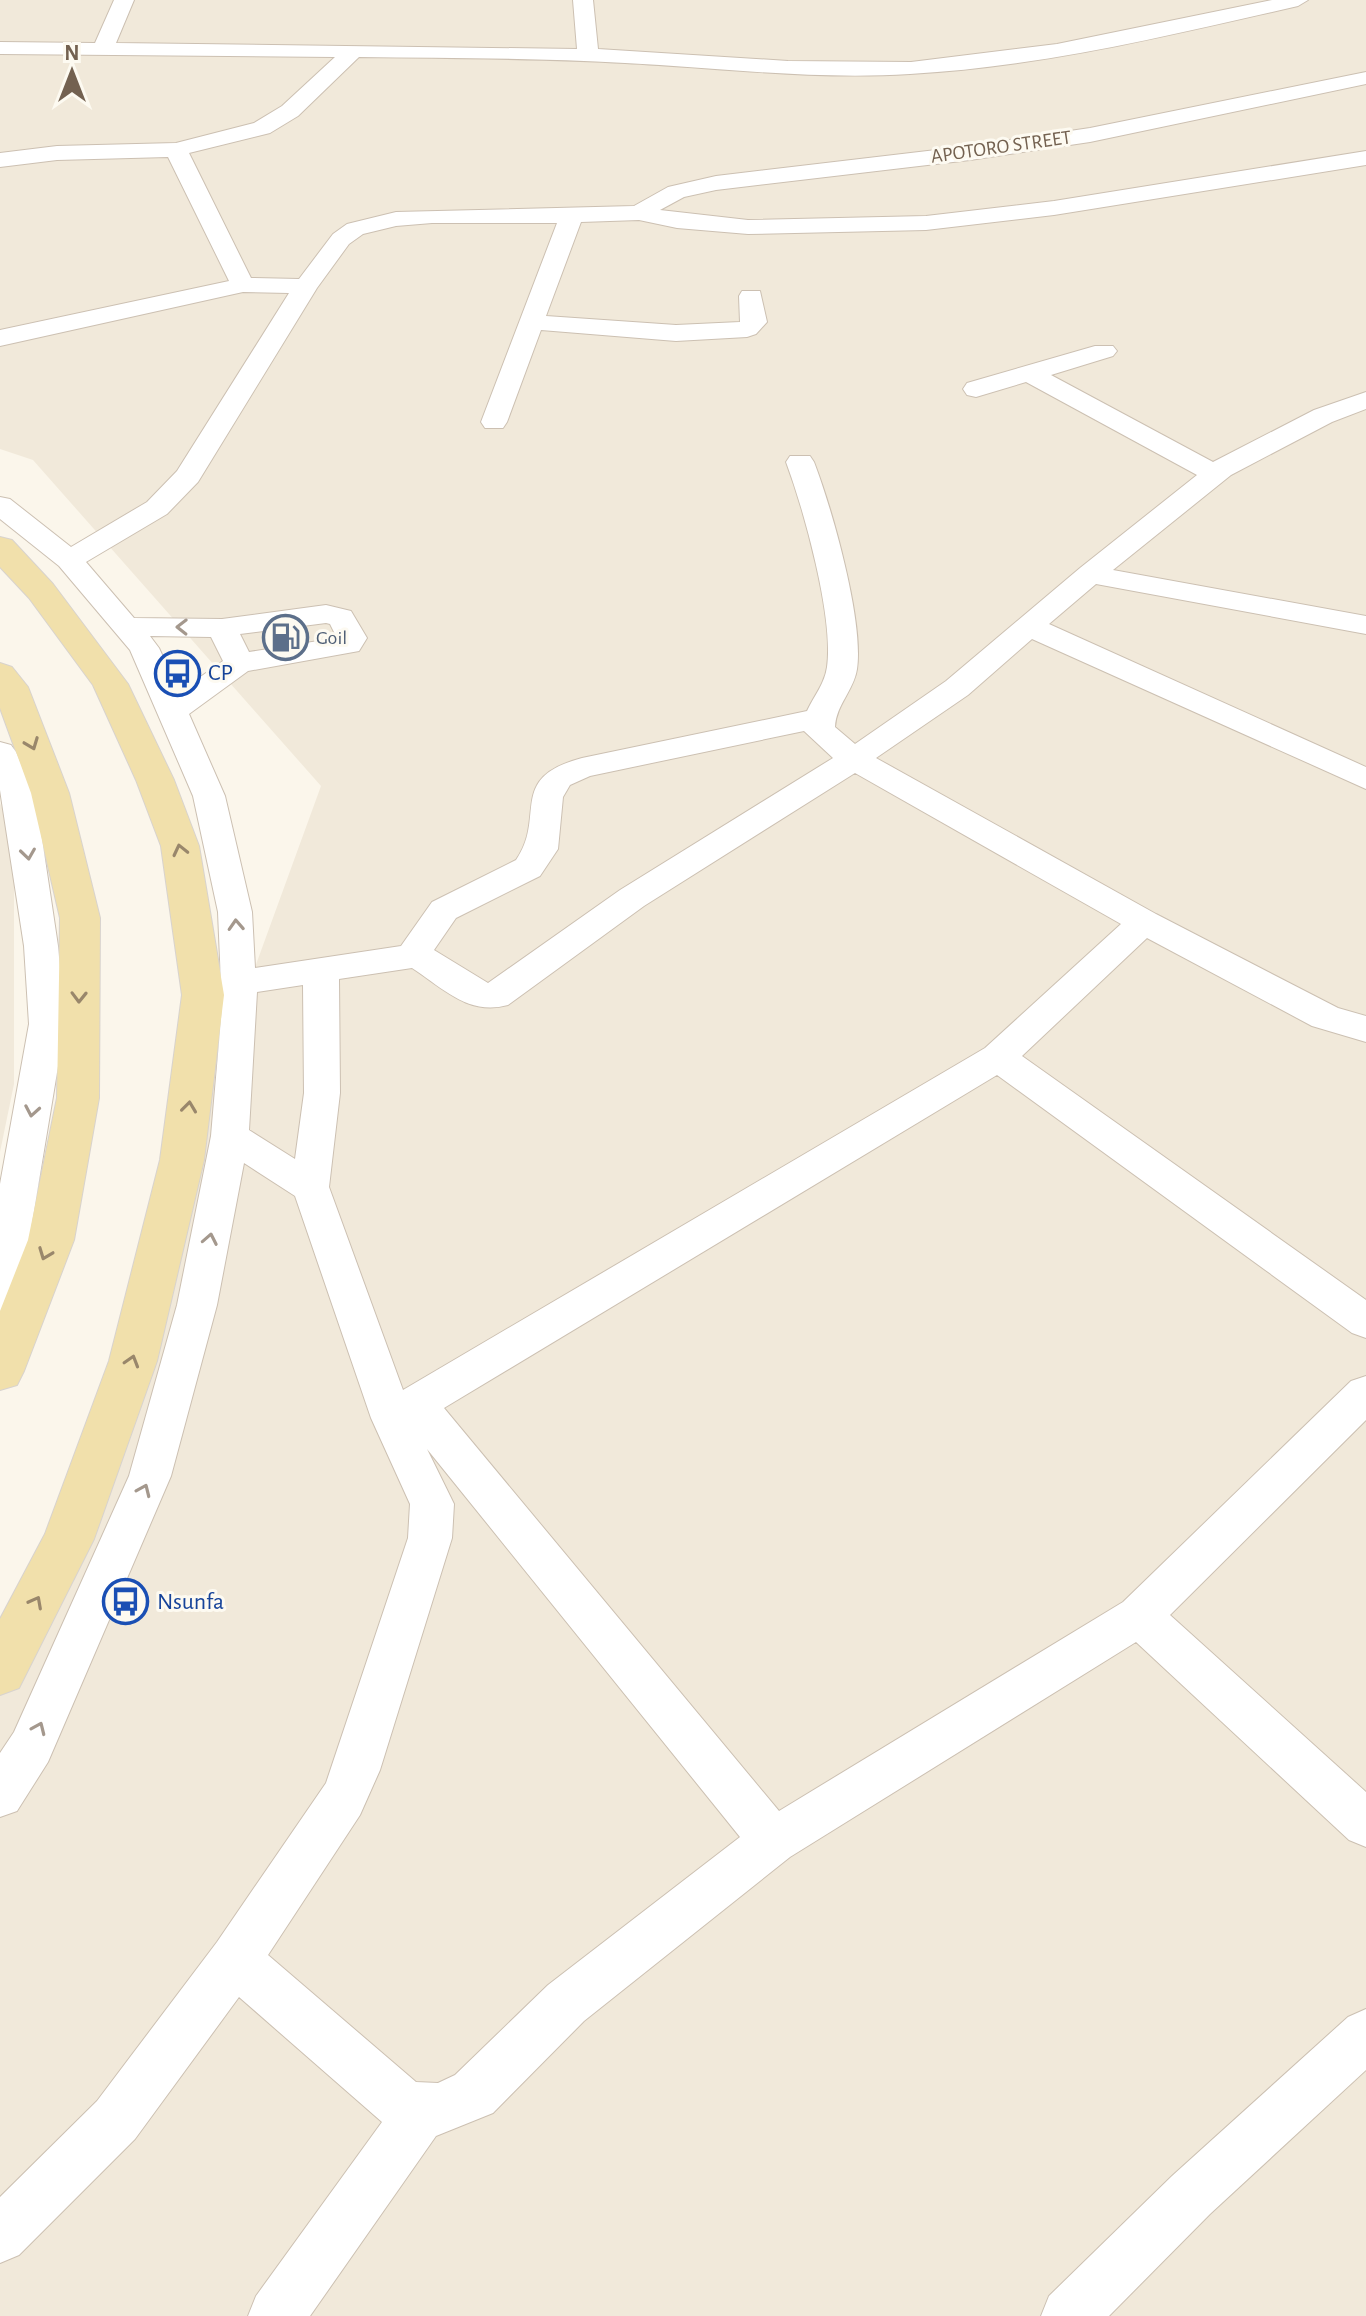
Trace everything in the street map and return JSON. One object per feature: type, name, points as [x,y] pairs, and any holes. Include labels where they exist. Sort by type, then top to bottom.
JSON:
[{"type":"main road","points":[[0,547],[41,591],[110,684],[155,780],[180,846],[203,995],[182,1160],[133,1361],[69,1539],[0,1671]]},
{"type":"main road","points":[[0,674],[10,687],[50,793],[80,918],[78,1098],[51,1240],[0,1371]]},
{"type":"street","points":[[102,51],[124,0]]},
{"type":"street","points":[[583,0],[588,55]]},
{"type":"street","points":[[1207,0],[1234,14]]},
{"type":"street","points":[[0,48],[588,55],[774,69],[912,68],[1066,48],[1298,0]]},
{"type":"street","points":[[0,160],[57,153],[176,150],[262,128],[290,111],[352,52]]},
{"type":"street","name":"APOTORO STREET","points":[[639,213],[676,192],[716,183],[970,153],[1090,135],[1366,78]]},
{"type":"street","points":[[176,150],[209,222],[243,285]]},
{"type":"street","points":[[69,560],[157,508],[188,476],[306,286],[341,239],[355,229],[371,224],[432,216],[571,217],[639,213],[677,221],[748,227],[926,223],[1054,208],[1366,158]]},
{"type":"street","points":[[494,422],[571,217]]},
{"type":"street","points":[[0,338],[243,285],[306,286]]},
{"type":"street","points":[[531,322],[676,333],[747,329],[755,322],[751,296]]},
{"type":"street","points":[[976,389],[1104,351]]},
{"type":"street","points":[[1030,374],[1215,474]]},
{"type":"street","points":[[238,983],[412,956],[420,957],[483,997],[495,996],[632,898],[854,759],[957,688],[1090,574],[1215,474],[1295,430],[1366,400]]},
{"type":"street","points":[[800,462],[813,497],[840,606],[843,641],[842,672],[818,718],[819,730],[854,759],[1144,922],[1325,1017],[1366,1029]]},
{"type":"street","points":[[0,505],[69,560],[144,648],[209,796],[235,912],[240,1007],[230,1136],[197,1305],[150,1476],[31,1747],[0,1795]]},
{"type":"street","points":[[1090,574],[1366,625]]},
{"type":"street","points":[[125,627],[222,628],[326,614],[341,617],[352,638],[348,645],[239,663],[172,712]]},
{"type":"street","points":[[1031,627],[1366,779]]},
{"type":"street","points":[[222,628],[239,663]]},
{"type":"street","points":[[412,956],[444,910],[528,868],[541,849],[547,797],[558,778],[582,768],[703,745],[818,718]]},
{"type":"street","points":[[0,752],[41,946],[47,1024],[0,1295]]},
{"type":"street","points":[[405,1412],[998,1057],[1144,922]]},
{"type":"street","points":[[0,2236],[116,2120],[235,1960],[343,1799],[356,1770],[430,1538],[432,1504],[405,1412],[310,1187],[322,1093],[321,970]]},
{"type":"street","points":[[998,1057],[1366,1322]]},
{"type":"street","points":[[230,1136],[310,1187]]},
{"type":"street","points":[[235,1960],[405,2107],[439,2110],[474,2094],[566,2003],[773,1841],[1139,1616],[1366,1393]]},
{"type":"street","points":[[405,1412],[773,1841]]},
{"type":"street","points":[[1139,1616],[1366,1824]]},
{"type":"street","points":[[1069,2316],[1191,2195],[1366,2035]]},
{"type":"street","points":[[276,2316],[423,2110]]},
{"type":"shaded area","points":[[0,0],[1366,0],[1366,2316],[0,2316],[0,1667],[321,786],[33,460],[0,449]]},
{"type":"shaded area","points":[[0,803],[14,837],[14,1084],[0,1152]]},
{"type":"place","name":"Goil","points":[[285,638]]},
{"type":"place","name":"CP","points":[[177,673]]},
{"type":"place","name":"Nsunfa","points":[[126,1602]]}]
